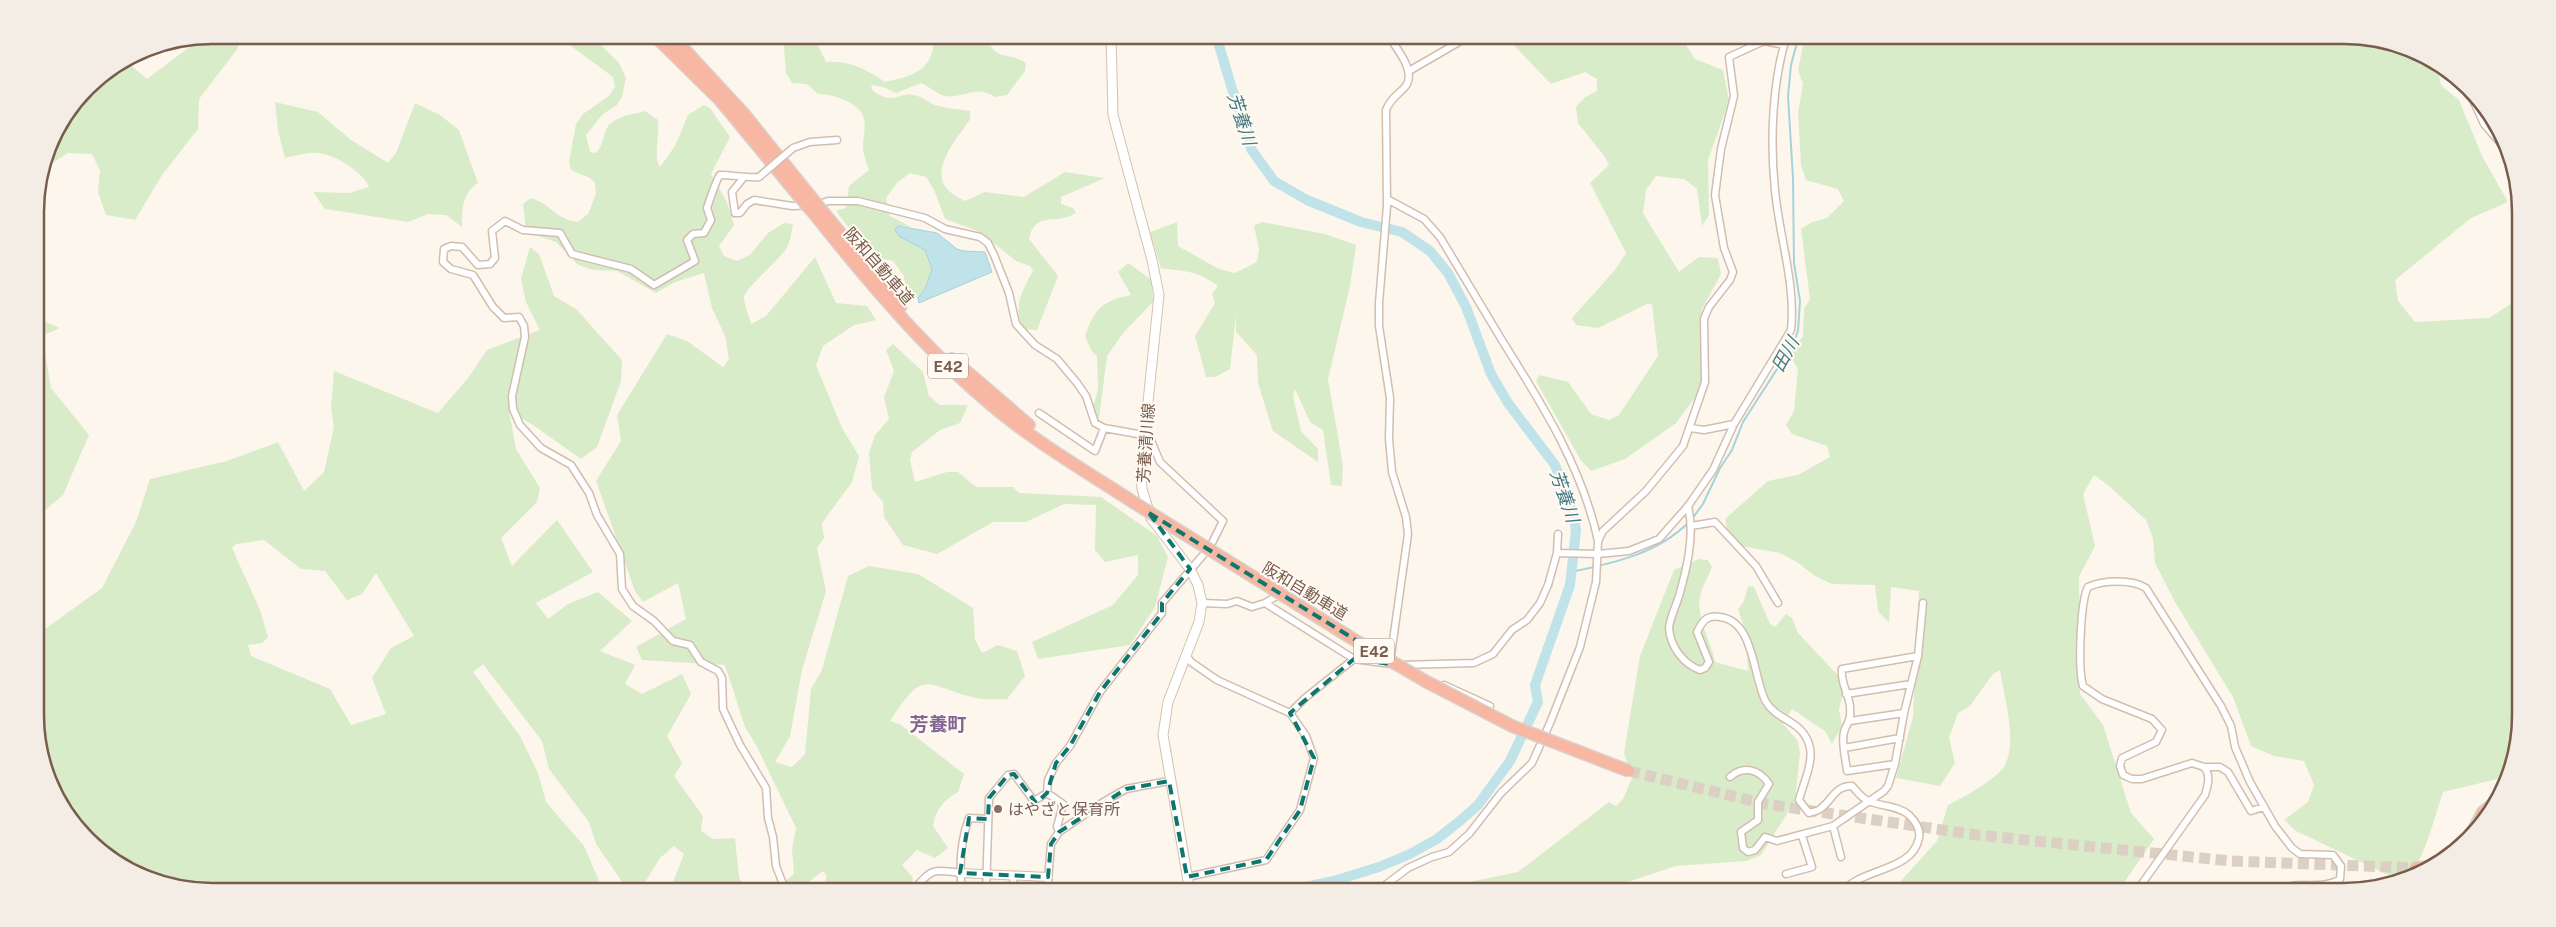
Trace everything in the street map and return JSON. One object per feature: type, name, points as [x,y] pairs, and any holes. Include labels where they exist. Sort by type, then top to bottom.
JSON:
[{"type":"highway","name":"阪和自動車道","points":[[664,44],[740,116]]},
{"type":"highway","name":"阪和自動車道","points":[[680,44],[696,60],[881,295],[964,381],[1010,420],[1133,502],[1320,619],[1427,682],[1512,726],[1629,771]]},
{"type":"main road","name":"芳養清川線","points":[[1111,44],[1113,115],[1152,260],[1159,295],[1141,470],[1146,504],[1150,518],[1190,569],[1198,585],[1202,603],[1199,622],[1168,702],[1163,736],[1189,883]]},
{"type":"street","points":[[1390,664],[1408,534],[1406,517],[1392,472],[1390,398],[1379,326],[1387,202],[1386,110],[1390,100],[1407,84],[1409,71],[1393,44]]},
{"type":"street","points":[[1409,71],[1456,44]]},
{"type":"street","points":[[1598,541],[1603,531],[1646,491],[1683,446],[1705,382],[1704,319],[1709,307],[1730,280],[1732,272],[1724,248],[1715,195],[1721,149],[1734,96],[1729,57],[1756,44]]},
{"type":"street","points":[[1559,553],[1598,554],[1629,551],[1659,539],[1689,509],[1713,470],[1734,424],[1791,330],[1793,318],[1785,249],[1775,190],[1773,138],[1775,87],[1784,45],[1780,44]]},
{"type":"street","points":[[2476,107],[2484,124],[2493,134]]},
{"type":"street","points":[[783,883],[776,866],[773,838],[768,818],[766,788],[740,745],[723,709],[722,678],[718,671],[701,662],[690,645],[673,641],[654,621],[633,606],[626,596],[622,589],[620,554],[597,515],[589,493],[571,465],[532,442],[520,425],[513,409],[512,396],[525,337],[524,326],[519,317],[504,318],[493,307],[473,275],[451,269],[443,262],[442,255],[444,249],[451,246],[462,247],[478,265],[490,264],[495,258],[492,231],[505,221],[523,230],[560,233],[572,254],[630,269],[654,285],[695,261],[687,240],[693,234],[704,233],[708,226],[711,220],[707,208],[715,192],[717,178],[720,175],[759,176],[793,148],[810,142],[837,140]]},
{"type":"street","points":[[744,177],[732,192],[735,213],[740,214],[747,204],[754,200],[786,206],[817,205],[828,200],[858,201],[925,218],[945,229],[980,237],[988,243],[994,255],[1009,293],[1016,324],[1035,346],[1057,359],[1086,396],[1094,423],[1104,428],[1149,436],[1160,462],[1223,521],[1210,547],[1162,603],[1162,613],[1100,692],[1070,746],[1056,763],[1048,780],[1047,793],[1040,800],[1034,801],[1014,774],[1008,775],[989,798],[986,883]]},
{"type":"street","points":[[1387,202],[1424,219],[1440,237],[1528,382],[1563,445],[1592,513],[1598,541],[1596,582],[1580,647],[1532,763],[1501,793],[1469,834],[1449,852],[1432,857],[1408,868],[1388,883]]},
{"type":"street","points":[[1039,413],[1094,451],[1104,428]]},
{"type":"street","points":[[1690,428],[1704,430],[1734,424]]},
{"type":"street","points":[[1689,509],[1691,526],[1684,577],[1669,628],[1679,654],[1695,668],[1700,670],[1705,668],[1709,662],[1698,632],[1702,622],[1706,618],[1714,616],[1725,617],[1738,623],[1755,660],[1761,692],[1768,705],[1798,726],[1810,746],[1811,756],[1799,800],[1802,806],[1809,813],[1820,809],[1831,795],[1842,786],[1852,786],[1868,801],[1904,811],[1916,824],[1919,840],[1914,852],[1904,859],[1854,883]]},
{"type":"street","points":[[1691,526],[1715,522],[1756,566],[1778,603]]},
{"type":"street","points":[[1266,603],[1354,660],[1420,665],[1474,663],[1493,654],[1512,630],[1527,620],[1540,603],[1559,553],[1558,534]]},
{"type":"street","points":[[2263,807],[2251,811],[2228,772],[2220,767],[2204,767],[2192,764],[2142,779],[2132,779],[2123,775],[2120,766],[2122,758],[2156,742],[2162,730],[2152,719],[2102,699],[2083,686],[2080,675],[2081,643],[2084,595],[2088,587],[2096,583],[2138,583],[2146,588],[2221,706],[2231,726],[2235,747],[2263,807],[2292,848],[2300,854],[2310,856],[2322,853],[2332,855],[2341,866],[2340,879],[2334,883]]},
{"type":"street","points":[[1202,603],[1226,604],[1237,601],[1252,607],[1266,603],[1290,588]]},
{"type":"street","points":[[1730,777],[1739,769],[1748,769],[1762,776],[1769,784],[1758,802],[1758,820],[1741,832],[1745,851],[1755,850],[1765,837],[1776,841],[1833,826],[1888,786],[1896,764],[1904,713],[1918,656],[1923,603]]},
{"type":"street","points":[[1186,655],[1191,662],[1217,680],[1290,714],[1306,736],[1314,758],[1300,810],[1266,860],[1188,879]]},
{"type":"street","points":[[1896,764],[1847,771],[1843,733],[1850,721],[1850,703],[1841,682],[1842,669],[1918,656]]},
{"type":"street","points":[[1290,714],[1305,698],[1354,660]]},
{"type":"street","points":[[1420,665],[1424,675],[1490,706]]},
{"type":"street","points":[[1846,694],[1911,684]]},
{"type":"street","points":[[1850,721],[1904,713]]},
{"type":"street","points":[[1844,748],[1900,738]]},
{"type":"street","points":[[2142,883],[2204,795],[2208,784],[2208,774],[2204,767]]},
{"type":"street","points":[[1047,883],[1051,844],[1060,832],[1126,789],[1170,781]]},
{"type":"street","points":[[1047,793],[1063,804],[1057,827],[1060,832]]},
{"type":"street","points":[[961,883],[962,841],[969,818],[988,819]]},
{"type":"street","points":[[1833,826],[1841,857]]},
{"type":"street","points":[[1786,874],[1812,867],[1802,836]]},
{"type":"street","points":[[919,883],[928,872],[940,870],[960,873],[1048,877]]},
{"type":"street","points":[[1013,875],[1013,883]]},
{"type":"highlighted area","points":[[1149,513],[1390,661],[1390,664],[1354,659],[1290,713],[1314,758],[1300,810],[1266,860],[1187,877],[1169,781],[1126,789],[1059,832],[1051,844],[1048,877],[960,873],[969,818],[988,819],[989,798],[1008,775],[1014,774],[1036,803],[1047,793],[1056,763],[1070,746],[1100,692],[1162,613],[1162,603],[1190,569]]},
{"type":"green space","points":[[239,44],[238,48],[199,99],[198,129],[162,175],[135,220],[106,215],[98,192],[100,171],[92,154],[68,153],[51,164],[66,128],[78,109],[109,78],[130,65],[147,79],[192,45]]},
{"type":"green space","points":[[568,44],[600,44],[619,63],[626,78],[622,97],[617,105],[603,114],[586,135],[590,152],[596,153],[598,151],[606,130],[613,122],[645,111],[658,120],[657,157],[660,167],[675,146],[688,115],[704,105],[710,108],[730,137],[711,174],[726,200],[734,225],[719,246],[724,256],[737,261],[750,255],[768,233],[784,223],[793,224],[789,242],[784,252],[756,281],[744,297],[751,324],[766,316],[815,257],[836,303],[867,306],[876,320],[854,325],[823,346],[816,365],[842,428],[859,456],[852,482],[822,523],[824,538],[817,548],[826,591],[802,670],[790,736],[775,762],[792,767],[805,754],[811,689],[822,670],[848,576],[869,566],[918,574],[973,608],[975,639],[982,653],[998,645],[1017,651],[1025,676],[1007,699],[980,699],[927,684],[919,686],[911,693],[890,721],[901,725],[964,774],[958,792],[941,806],[933,826],[948,848],[935,858],[917,850],[902,865],[913,878],[912,883],[824,883],[827,876],[823,871],[808,883],[782,883],[794,874],[792,849],[796,828],[756,745],[745,727],[725,665],[642,660],[636,647],[686,619],[678,583],[643,602],[635,591],[596,481],[621,441],[617,415],[667,334],[687,341],[723,367],[729,359],[725,336],[712,308],[704,273],[675,282],[656,293],[617,271],[593,270],[578,265],[556,242],[526,232],[523,204],[531,198],[544,204],[558,215],[570,220],[578,222],[588,214],[596,194],[595,183],[590,178],[571,170],[569,162],[576,124],[583,114],[609,96],[615,87],[613,77]]},
{"type":"green space","points":[[784,44],[817,44],[826,62],[842,62],[857,66],[885,82],[914,74],[921,69],[931,57],[933,44],[990,44],[998,53],[1026,63],[1025,71],[1007,95],[995,97],[981,92],[959,96],[945,96],[921,83],[896,93],[883,87],[871,85],[873,91],[886,98],[914,95],[939,106],[970,111],[970,119],[947,153],[941,173],[943,182],[948,190],[965,201],[985,192],[1024,197],[1065,172],[1105,178],[1061,197],[1061,204],[1073,208],[1076,213],[1068,217],[1041,221],[1032,230],[1029,239],[1058,276],[1037,330],[1024,329],[1019,314],[1022,293],[1033,271],[1030,266],[1016,261],[980,232],[945,219],[934,190],[926,177],[910,173],[897,183],[886,198],[890,216],[911,227],[898,226],[900,237],[925,250],[932,269],[925,289],[918,298],[906,297],[904,276],[893,261],[870,256],[836,211],[846,208],[849,186],[869,170],[863,150],[865,126],[862,113],[852,104],[838,97],[818,94],[807,84],[792,83],[786,73]]},
{"type":"green space","points":[[1513,44],[1685,44],[1695,59],[1723,70],[1729,101],[1708,160],[1709,215],[1702,226],[1697,189],[1684,179],[1656,176],[1646,190],[1643,213],[1679,272],[1699,257],[1718,258],[1721,274],[1702,309],[1703,387],[1676,423],[1625,459],[1591,471],[1580,459],[1536,381],[1540,375],[1568,382],[1591,414],[1609,420],[1619,415],[1658,356],[1652,304],[1647,304],[1598,328],[1576,325],[1572,318],[1615,270],[1626,253],[1590,183],[1609,165],[1605,157],[1578,123],[1576,107],[1585,97],[1597,91],[1597,79],[1585,72],[1551,84]]},
{"type":"green space","points":[[1803,44],[2344,44],[2388,49],[2419,61],[2438,72],[2441,85],[2459,100],[2482,156],[2508,202],[2471,218],[2395,280],[2398,301],[2415,322],[2489,318],[2512,303],[2512,715],[2509,748],[2499,779],[2443,792],[2422,855],[2416,867],[2392,877],[2296,831],[2284,820],[2308,802],[2314,785],[2304,761],[2274,756],[2251,746],[2233,697],[2175,602],[2155,563],[2153,538],[2146,520],[2108,485],[2094,475],[2083,494],[2095,546],[2079,577],[2080,694],[2103,725],[2131,813],[2154,839],[2124,883],[1899,883],[1937,841],[1948,805],[1985,784],[2003,768],[2008,759],[2010,747],[2009,720],[2000,670],[1992,675],[1970,706],[1958,713],[1949,738],[1955,763],[1940,786],[1896,778],[1913,717],[1919,591],[1891,587],[1889,623],[1878,611],[1875,585],[1832,584],[1815,576],[1797,562],[1780,553],[1736,545],[1728,533],[1725,519],[1768,481],[1798,475],[1830,457],[1827,446],[1792,434],[1786,425],[1794,411],[1798,369],[1788,352],[1803,337],[1804,309],[1810,299],[1801,229],[1812,222],[1827,218],[1844,201],[1838,189],[1806,180],[1801,165],[1798,113],[1803,84],[1798,70]]},
{"type":"green space","points":[[275,102],[318,112],[351,140],[388,163],[396,153],[415,103],[440,115],[459,130],[478,183],[469,192],[464,202],[462,227],[446,215],[428,214],[408,222],[325,209],[313,192],[349,193],[369,187],[355,170],[331,156],[313,153],[285,158],[278,131]]},
{"type":"green space","points":[[1177,222],[1178,246],[1219,269],[1235,273],[1257,262],[1259,249],[1254,226],[1262,222],[1325,234],[1356,245],[1350,286],[1328,379],[1343,466],[1342,486],[1331,485],[1323,430],[1310,422],[1295,389],[1293,397],[1301,431],[1318,449],[1318,462],[1273,431],[1258,383],[1257,355],[1236,332],[1236,315],[1230,369],[1215,377],[1206,377],[1195,336],[1215,303],[1212,294],[1218,286],[1197,274],[1161,268],[1150,232]]},
{"type":"green space","points":[[530,247],[539,254],[554,296],[576,309],[622,360],[621,381],[597,447],[581,459],[533,425],[509,411],[516,449],[540,488],[537,502],[501,538],[512,566],[557,520],[593,572],[536,603],[548,619],[568,604],[598,592],[632,621],[600,651],[635,665],[625,684],[642,694],[682,674],[691,694],[667,736],[682,763],[674,776],[703,816],[701,831],[713,839],[735,838],[739,878],[742,883],[673,883],[684,854],[674,846],[660,858],[645,883],[623,883],[596,844],[589,822],[549,769],[542,741],[483,664],[473,672],[520,736],[538,773],[546,802],[584,846],[600,883],[190,882],[168,878],[137,866],[118,855],[85,826],[72,809],[61,790],[53,769],[47,748],[44,726],[44,630],[102,588],[136,522],[150,479],[227,461],[278,442],[304,491],[324,472],[334,427],[331,407],[334,371],[438,413],[469,377],[487,350],[540,330],[526,302],[521,279]],"holes":[[[264,540],[301,569],[325,571],[347,600],[362,594],[376,573],[414,636],[391,648],[372,678],[386,714],[351,725],[330,689],[251,656],[248,645],[262,643],[268,637],[260,610],[232,548],[236,544]]]},
{"type":"green space","points":[[1128,263],[1152,280],[1153,302],[1124,332],[1107,356],[1099,419],[1093,408],[1098,389],[1097,356],[1091,350],[1085,336],[1092,319],[1101,307],[1113,300],[1131,295],[1118,272]]},
{"type":"green space","points":[[44,321],[60,328],[44,335]]},
{"type":"green space","points":[[893,344],[923,372],[929,396],[940,405],[968,405],[960,423],[940,430],[912,452],[910,460],[915,482],[947,472],[958,472],[976,487],[1013,487],[1019,493],[1101,497],[1157,536],[1168,557],[1155,607],[1130,645],[1038,659],[1032,642],[1113,605],[1138,575],[1138,555],[1105,562],[1095,550],[1096,505],[1064,504],[1026,522],[993,522],[937,554],[903,545],[884,517],[883,502],[872,489],[869,453],[875,435],[889,419],[884,397],[894,371],[886,350]]},
{"type":"green space","points":[[44,348],[51,388],[89,435],[63,495],[44,511]]},
{"type":"green space","points":[[1699,559],[1708,560],[1712,567],[1699,601],[1701,619],[1715,662],[1748,671],[1746,632],[1738,609],[1744,601],[1748,586],[1754,587],[1770,624],[1775,627],[1786,614],[1792,618],[1798,633],[1845,683],[1839,710],[1842,726],[1832,744],[1825,731],[1792,709],[1783,724],[1798,741],[1800,753],[1795,801],[1761,855],[1746,861],[1676,866],[1624,883],[1465,883],[1518,872],[1609,802],[1616,806],[1623,799],[1632,778],[1624,753],[1640,656],[1674,570]]},
{"type":"water","points":[[898,226],[937,233],[957,249],[985,252],[992,272],[919,303],[918,298],[925,289],[932,269],[925,250],[900,237],[895,230]]},
{"type":"waterway","name":"芳養川","points":[[1219,44],[1232,89],[1247,129],[1251,149],[1274,181],[1307,200],[1361,222],[1402,232],[1430,251],[1448,273],[1466,307],[1491,374],[1508,403],[1555,465],[1573,513],[1576,530],[1570,585],[1535,685],[1538,702],[1510,761],[1478,805],[1437,839],[1410,854],[1379,867],[1324,883]]},
{"type":"waterway","name":"田川","points":[[1692,519],[1703,504],[1720,468],[1732,450],[1743,422],[1793,344],[1798,331],[1800,301],[1794,263],[1793,178],[1788,96],[1791,65],[1797,44]]},
{"type":"waterway","name":"田川","points":[[1571,572],[1619,561],[1649,550],[1677,533],[1689,522]]},
{"type":"tunnel","points":[[1629,771],[1765,804],[1977,835],[2231,861],[2413,868]]},
{"type":"place","name":"はやざと保育所","points":[[998,809]]},
{"type":"district","name":"芳養町","points":[[938,724]]}]
